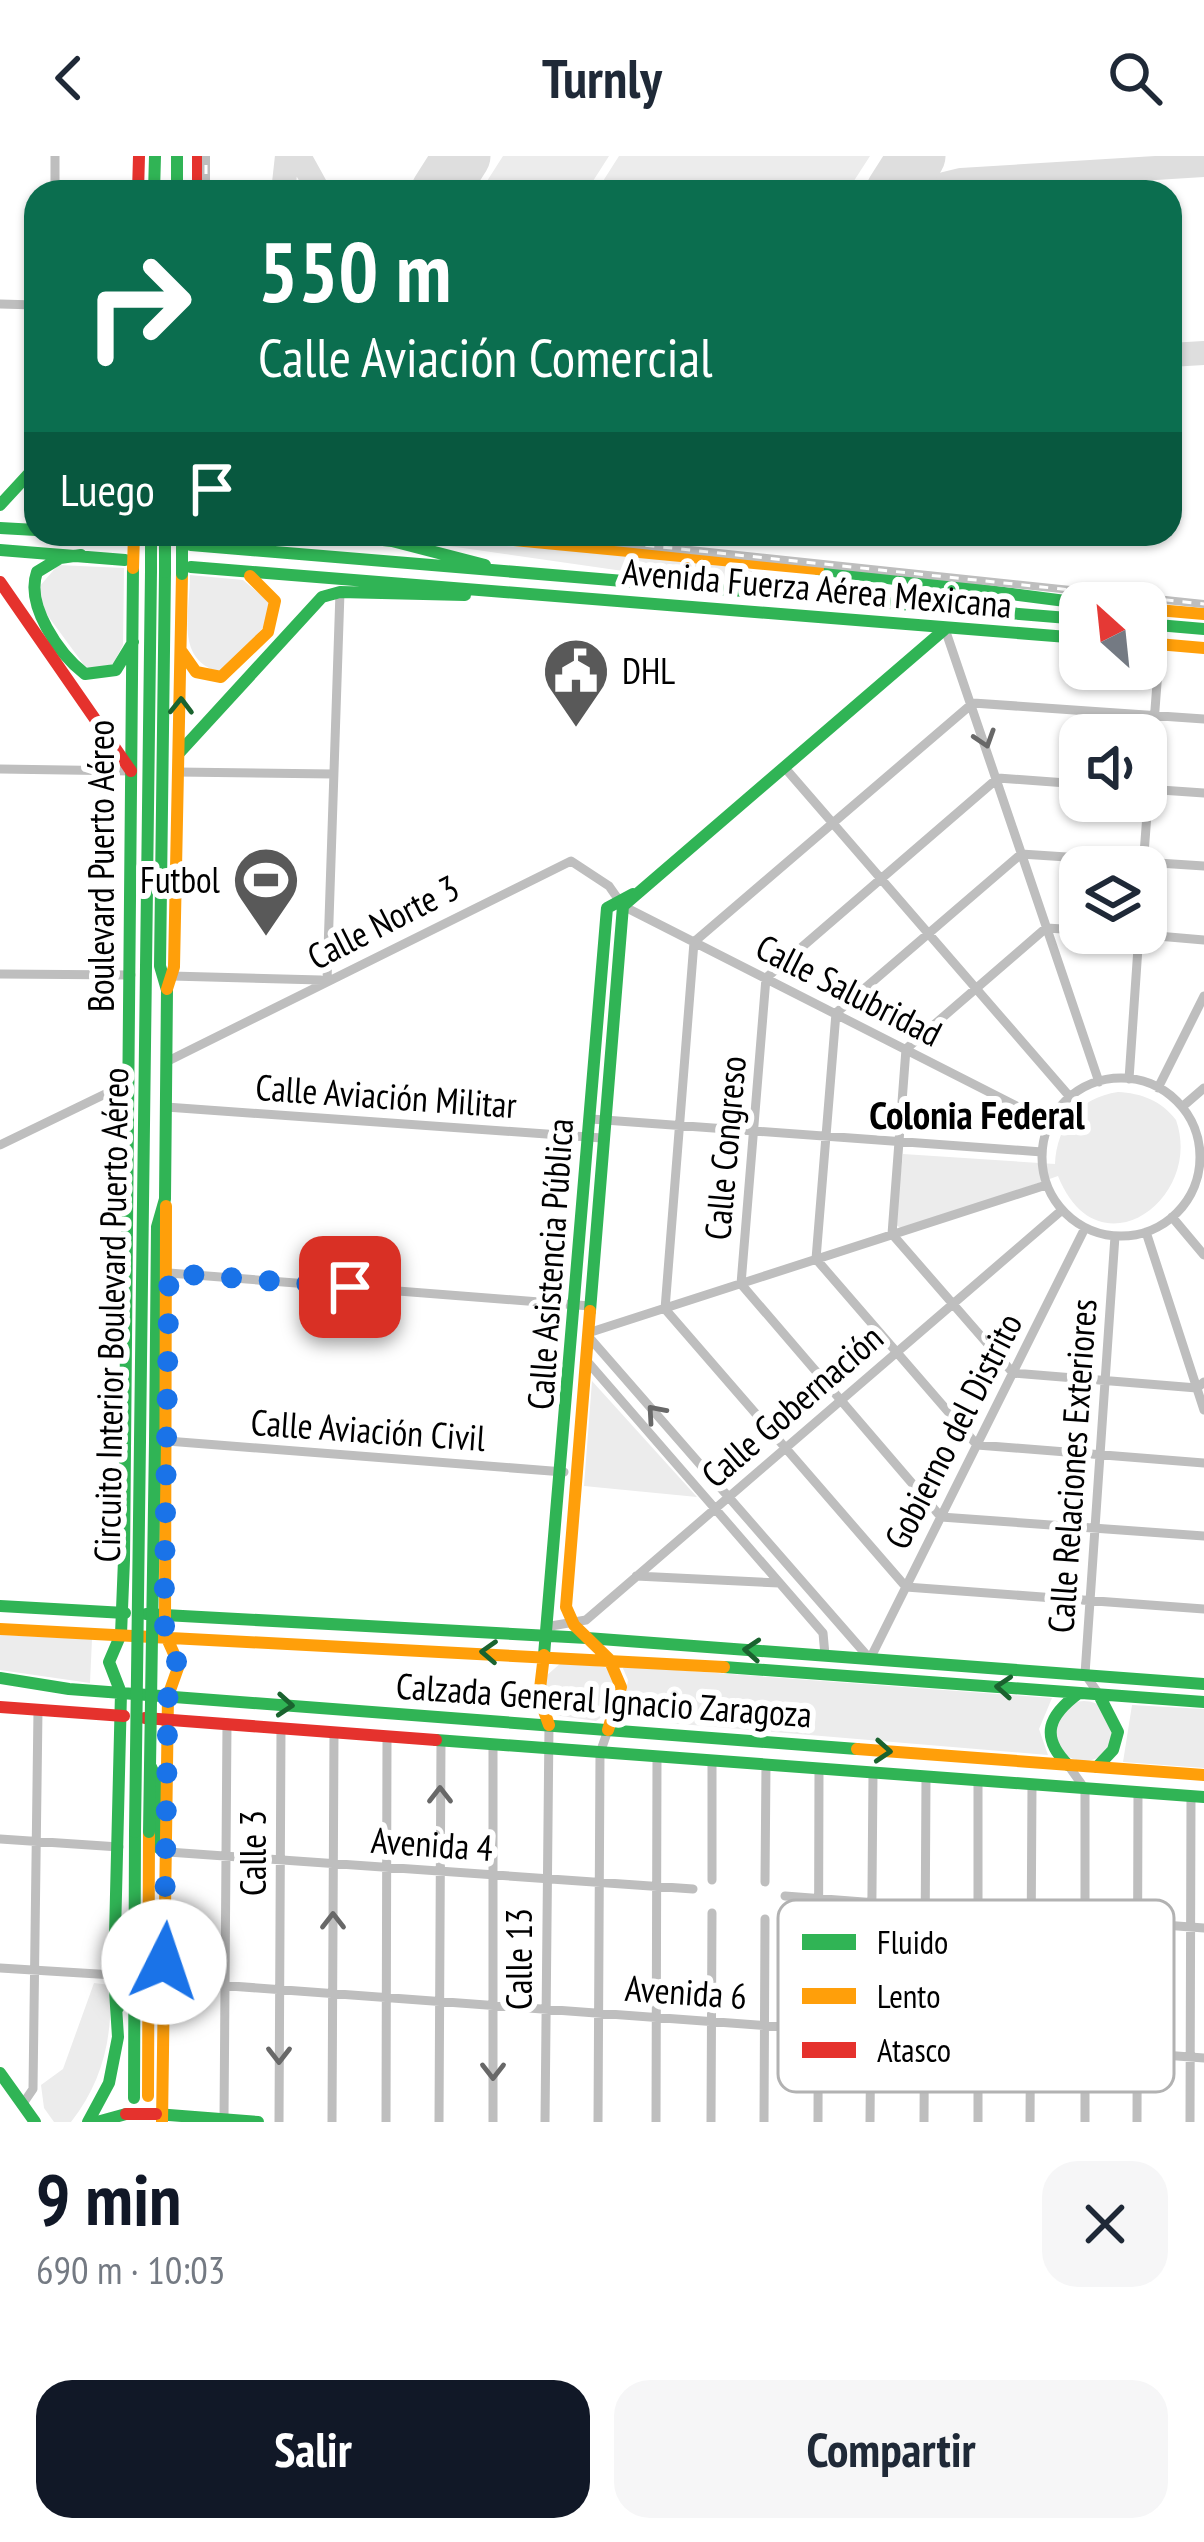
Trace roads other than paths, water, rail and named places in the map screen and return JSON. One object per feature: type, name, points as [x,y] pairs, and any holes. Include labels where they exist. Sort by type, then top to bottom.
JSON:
[{"type":"main road","points":[[0,505],[24,479]]},
{"type":"main road","name":"Boulevard Puerto Aéreo","points":[[88,2122],[113,2069],[118,2008],[114,1975],[121,1693],[109,1662],[121,1634],[124,1560],[132,864],[129,546]]},
{"type":"main road","name":"Circuito Interior Boulevard Puerto Aéreo","points":[[153,546],[158,571],[160,967],[169,983]]},
{"type":"main road","name":"Circuito Interior Boulevard Puerto Aéreo","points":[[163,546],[147,838],[140,1441],[142,1832],[141,2097],[134,1892],[142,1832],[150,1767],[161,1441],[157,1227],[165,1199]]},
{"type":"main road","name":"Boulevard Puerto Aéreo","points":[[159,2117],[168,1696],[178,1665],[165,1634],[161,1441],[169,1273],[166,1062],[185,546]]},
{"type":"main road","name":"Avenida Fuerza Aérea Mexicana","points":[[258,546],[549,578],[1059,618]]},
{"type":"main road","points":[[413,546],[549,578]]},
{"type":"main road","points":[[581,546],[817,568],[1059,600]]},
{"type":"main road","points":[[0,550],[80,555],[129,564]]},
{"type":"main road","points":[[80,555],[52,559],[39,570],[32,587],[34,606],[72,664],[85,674],[116,670],[133,642]]},
{"type":"main road","name":"Avenida Fuerza Aérea Mexicana","points":[[186,571],[1059,636]]},
{"type":"main road","points":[[182,652],[200,675],[221,677],[268,632],[274,601],[265,586],[245,573]]},
{"type":"main road","points":[[0,582],[131,770]]},
{"type":"main road","points":[[179,753],[310,606],[340,592],[437,597],[505,592]]},
{"type":"main road","points":[[1167,611],[1204,614]]},
{"type":"main road","points":[[1167,625],[1204,628]]},
{"type":"main road","points":[[621,902],[945,628]]},
{"type":"main road","points":[[1167,645],[1204,647]]},
{"type":"main road","points":[[132,864],[147,838]]},
{"type":"main road","name":"Calle Asistencia Pública","points":[[544,1655],[584,1306],[597,1119],[621,902]]},
{"type":"main road","points":[[129,1145],[143,1168]]},
{"type":"main road","name":"Calle Asistencia Pública","points":[[574,1625],[566,1607],[588,1334],[584,1306]]},
{"type":"main road","points":[[124,1560],[142,1569],[165,1559]]},
{"type":"main road","name":"Calzada General Ignacio Zaragoza","points":[[0,1606],[550,1631],[587,1638],[1204,1684]]},
{"type":"main road","points":[[574,1625],[609,1659],[621,1687],[608,1730]]},
{"type":"main road","name":"Calzada General Ignacio Zaragoza","points":[[0,1629],[544,1655],[1204,1702]]},
{"type":"main road","points":[[544,1655],[539,1697],[549,1725]]},
{"type":"main road","name":"Calzada General Ignacio Zaragoza","points":[[0,1678],[121,1693],[1204,1775]]},
{"type":"main road","points":[[1067,1766],[1054,1751],[1048,1730],[1056,1710],[1078,1693]]},
{"type":"main road","points":[[1097,1767],[1117,1747],[1120,1733],[1113,1710],[1100,1695]]},
{"type":"main road","name":"Calzada General Ignacio Zaragoza","points":[[0,1707],[1198,1796]]},
{"type":"main road","points":[[150,1767],[160,1787],[164,1962]]},
{"type":"main road","points":[[118,2008],[127,1912],[134,1892]]},
{"type":"main road","points":[[0,2073],[35,2122]]},
{"type":"main road","points":[[97,2122],[159,2117],[257,2122]]},
{"type":"street","points":[[169,983],[327,980],[340,592]]},
{"type":"street","points":[[945,628],[1099,1082]]},
{"type":"street","points":[[1128,714],[973,703],[694,942],[665,1309],[906,1587],[1204,1609]]},
{"type":"street","points":[[1167,717],[1204,719]]},
{"type":"street","points":[[785,767],[1070,1097]]},
{"type":"street","points":[[0,770],[131,770]]},
{"type":"street","points":[[177,772],[333,774]]},
{"type":"street","points":[[766,978],[998,778],[1059,782]]},
{"type":"street","points":[[1167,790],[1204,793]]},
{"type":"street","points":[[1059,857],[1021,854],[836,1013],[816,1259],[977,1445],[1204,1463]]},
{"type":"street","name":"Calle Norte 3","points":[[166,1062],[558,863],[582,865],[621,902]]},
{"type":"street","points":[[1167,865],[1204,866]]},
{"type":"street","name":"Calle Salubridad","points":[[621,902],[1050,1123]]},
{"type":"street","points":[[1059,929],[1046,928],[906,1049],[892,1234],[1013,1373],[1105,1384],[1200,1385]]},
{"type":"street","points":[[1167,936],[1204,940]]},
{"type":"street","points":[[1129,1079],[1138,954]]},
{"type":"street","points":[[0,974],[130,975]]},
{"type":"street","name":"Calle Congreso","points":[[766,978],[741,1284],[941,1516]]},
{"type":"street","points":[[1158,1088],[1204,996]]},
{"type":"street","points":[[1129,1079],[1158,1088],[1182,1107],[1200,1133],[1202,1164],[1192,1192],[1172,1217],[1146,1232],[1115,1236],[1085,1228],[1062,1210],[1046,1185],[1042,1152],[1050,1123],[1070,1097],[1099,1082],[1129,1079]]},
{"type":"street","points":[[0,1145],[130,1082]]},
{"type":"street","points":[[1182,1107],[1204,1088]]},
{"type":"street","name":"Calle Aviación Militar","points":[[166,1106],[596,1138]]},
{"type":"street","points":[[597,1119],[1042,1152]]},
{"type":"street","points":[[588,1334],[1046,1185]]},
{"type":"street","points":[[1192,1192],[1204,1198]]},
{"type":"street","name":"Calle Gobernación","points":[[574,1625],[1062,1210]]},
{"type":"street","points":[[1172,1217],[1204,1255]]},
{"type":"street","name":"Gobierno del Distrito","points":[[870,1659],[1085,1228]]},
{"type":"street","points":[[1146,1232],[1200,1385],[1204,1410]]},
{"type":"street","name":"Calle Relaciones Exteriores","points":[[1100,1695],[1085,1674],[1115,1236]]},
{"type":"street","points":[[169,1273],[584,1306]]},
{"type":"street","name":"Calle Asistencia Pública","points":[[588,1334],[870,1659]]},
{"type":"street","name":"Calle Asistencia Pública","points":[[586,1360],[823,1633],[825,1655]]},
{"type":"street","name":"Calle Aviación Civil","points":[[161,1441],[564,1472]]},
{"type":"street","points":[[941,1516],[1204,1536]]},
{"type":"street","points":[[636,1576],[778,1583]]},
{"type":"street","points":[[550,1631],[574,1625]]},
{"type":"street","points":[[22,2104],[32,2089],[38,1710]]},
{"type":"street","points":[[224,2120],[226,1723]]},
{"type":"street","name":"Calle 13","points":[[545,2122],[549,1725]]},
{"type":"street","name":"Calle 3","points":[[279,2122],[281,1727]]},
{"type":"street","points":[[598,2122],[600,1753],[608,1730]]},
{"type":"street","points":[[332,2122],[334,1733]]},
{"type":"street","points":[[386,2122],[387,1738]]},
{"type":"street","points":[[439,2122],[441,1740]]},
{"type":"street","points":[[493,1744],[493,2122]]},
{"type":"street","points":[[656,2122],[657,1757]]},
{"type":"street","points":[[712,1761],[712,1880]]},
{"type":"street","points":[[765,1882],[766,1764]]},
{"type":"street","points":[[1067,1766],[1085,1789],[1085,1900]]},
{"type":"street","points":[[818,1898],[819,1769]]},
{"type":"street","points":[[871,1900],[873,1774]]},
{"type":"street","points":[[925,1900],[926,1778]]},
{"type":"street","points":[[978,1781],[978,1900]]},
{"type":"street","points":[[1032,1786],[1032,1900]]},
{"type":"street","points":[[1138,1792],[1138,1900]]},
{"type":"street","points":[[1190,2122],[1191,1927],[1198,1796]]},
{"type":"street","points":[[0,1839],[119,1847]]},
{"type":"street","name":"Avenida 4","points":[[168,1852],[693,1889]]},
{"type":"street","points":[[785,1896],[839,1900]]},
{"type":"street","points":[[711,2122],[712,1913]]},
{"type":"street","points":[[764,2122],[765,1919]]},
{"type":"street","points":[[1174,1926],[1204,1928]]},
{"type":"street","points":[[0,1967],[114,1975]]},
{"type":"street","name":"Avenida 6","points":[[164,1981],[778,2026]]},
{"type":"street","name":"Avenida 6","points":[[1174,2055],[1204,2058]]},
{"type":"street","points":[[870,2092],[870,2122]]},
{"type":"street","points":[[1030,2092],[1030,2122]]},
{"type":"street","points":[[1137,2092],[1137,2122]]},
{"type":"railway","points":[[206,156],[206,180]]},
{"type":"railway","points":[[652,546],[1204,604]]},
{"type":"place","name":"DHL","points":[[576,730]]},
{"type":"place","name":"Futbol","points":[[266,939]]},
{"type":"district","name":"Colonia Federal","points":[[977,1115]]}]
